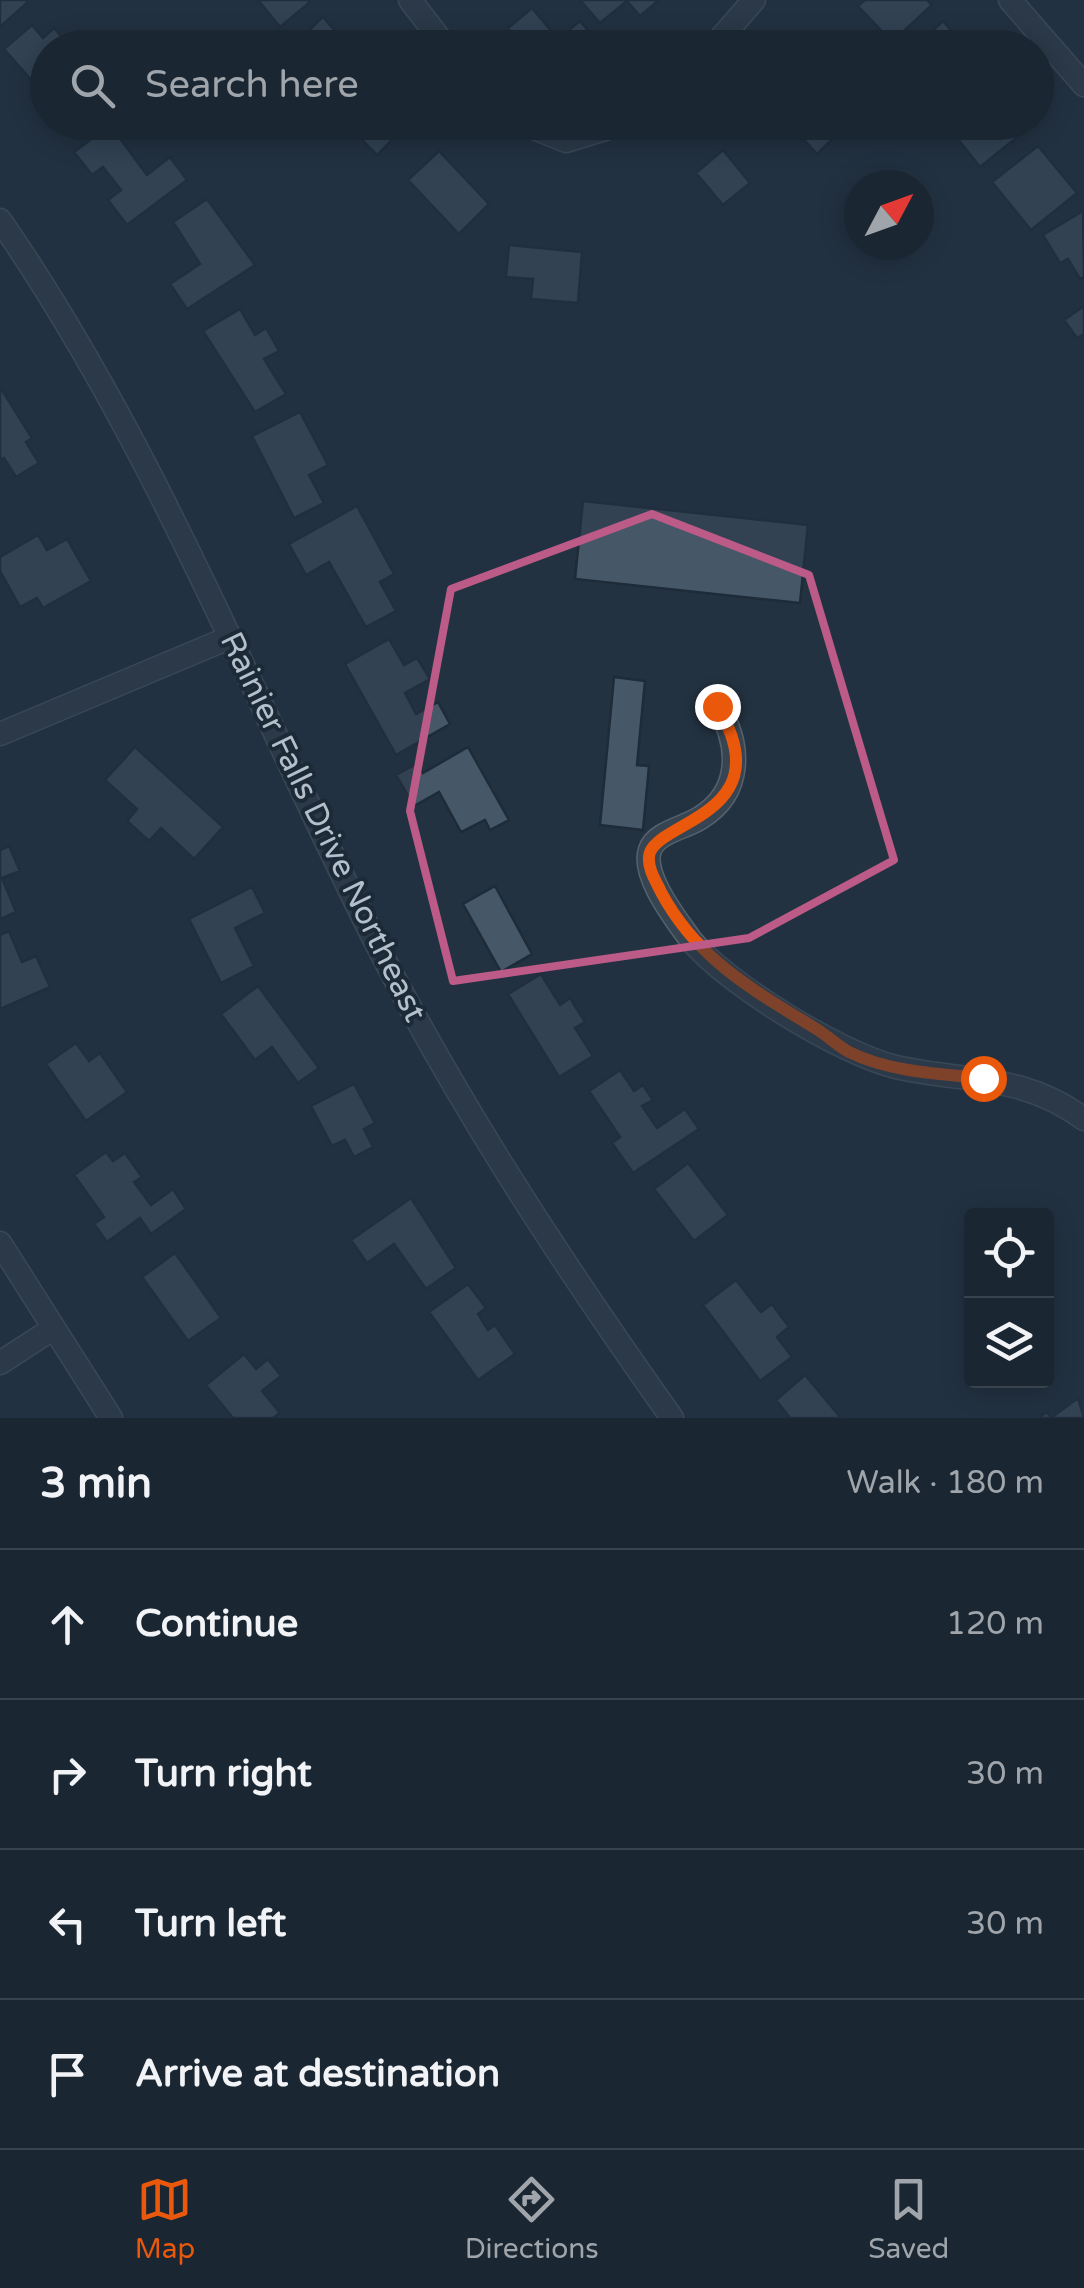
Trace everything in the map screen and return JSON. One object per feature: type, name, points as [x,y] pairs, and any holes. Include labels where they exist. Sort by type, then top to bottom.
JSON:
[{"type":"street","points":[[410,0],[433,30]]},
{"type":"street","points":[[728,30],[754,0]]},
{"type":"street","points":[[1010,0],[1036,30]]},
{"type":"street","points":[[1054,51],[1084,85]]},
{"type":"street","name":"Rainier Falls Drive Northeast","points":[[0,220],[102,382],[232,638],[412,1014],[521,1199],[672,1418]]},
{"type":"street","points":[[0,734],[232,638]]},
{"type":"street","points":[[717,706],[732,731],[734,770],[720,804],[657,839],[648,857],[650,870],[692,941],[778,1009],[850,1052],[896,1067],[1024,1086],[1056,1098],[1084,1119]]},
{"type":"street","points":[[0,1243],[112,1418]]},
{"type":"street","points":[[0,1363],[54,1328]]},
{"type":"highlighted area","points":[[652,514],[809,575],[894,860],[749,938],[453,981],[410,811],[451,589]]},
{"type":"building","points":[[0,0],[26,0],[28,2],[0,27]]},
{"type":"building","points":[[258,0],[308,0],[310,2],[280,27]]},
{"type":"building","points":[[580,0],[659,0],[640,16],[627,1],[600,23]]},
{"type":"building","points":[[865,0],[927,0],[932,5],[905,30],[881,30],[858,6]]},
{"type":"building","points":[[532,8],[550,30],[510,30]]},
{"type":"building","points":[[323,17],[334,30],[309,30]]},
{"type":"building","points":[[580,21],[588,30],[569,30]]},
{"type":"building","points":[[943,21],[951,30],[933,30]]},
{"type":"building","points":[[32,25],[36,30],[30,30],[30,79],[4,49]]},
{"type":"building","points":[[90,140],[121,140],[147,175],[170,157],[187,180],[127,225],[108,200],[121,190],[103,167],[92,175],[74,152]]},
{"type":"building","points":[[362,140],[392,140],[377,155]]},
{"type":"building","points":[[804,140],[831,140],[817,154]]},
{"type":"building","points":[[959,140],[1013,140],[980,167]]},
{"type":"building","points":[[1038,146],[1077,193],[1031,230],[992,182]]},
{"type":"building","points":[[723,150],[750,183],[723,205],[696,173]]},
{"type":"building","points":[[439,151],[489,204],[459,234],[408,180]]},
{"type":"building","points":[[207,199],[255,265],[187,309],[170,284],[200,264],[173,222]]},
{"type":"building","points":[[1083,211],[1084,277],[1080,279],[1068,259],[1060,263],[1043,235]]},
{"type":"building","points":[[509,245],[582,252],[578,303],[531,299],[533,279],[506,277]]},
{"type":"building","points":[[1084,306],[1084,334],[1077,338],[1064,320]]},
{"type":"building","points":[[240,309],[255,335],[266,328],[279,351],[264,359],[286,394],[255,412],[203,331]]},
{"type":"building","points":[[0,387],[32,438],[26,442],[39,463],[16,477],[4,458],[0,460]]},
{"type":"building","points":[[300,412],[328,465],[309,475],[324,503],[294,518],[252,436]]},
{"type":"building","points":[[583,501],[808,525],[800,603],[575,579]]},
{"type":"building","points":[[357,506],[394,574],[380,582],[396,611],[366,627],[329,562],[306,575],[289,544]]},
{"type":"building","points":[[38,535],[47,550],[67,539],[91,581],[43,608],[37,598],[20,607],[0,571],[0,557]]},
{"type":"building","points":[[389,639],[404,665],[417,658],[430,679],[405,693],[416,714],[438,702],[450,724],[396,755],[345,664]]},
{"type":"building","points":[[614,677],[645,681],[637,765],[649,766],[643,830],[600,825]]},
{"type":"building","points":[[135,747],[223,827],[194,859],[161,828],[149,841],[127,821],[137,809],[105,780]]},
{"type":"building","points":[[468,747],[509,820],[490,830],[485,820],[461,832],[439,792],[414,806],[396,775],[418,763],[423,773]]},
{"type":"building","points":[[9,846],[20,871],[2,878],[16,912],[0,919],[0,850]]},
{"type":"building","points":[[495,886],[532,954],[501,972],[463,904]]},
{"type":"building","points":[[252,887],[265,913],[235,928],[254,966],[221,983],[189,919]]},
{"type":"building","points":[[9,931],[22,962],[36,956],[50,987],[0,1009],[0,935]]},
{"type":"building","points":[[541,974],[560,1005],[570,998],[585,1022],[575,1028],[593,1056],[559,1077],[508,994]]},
{"type":"building","points":[[258,986],[319,1068],[298,1083],[272,1047],[255,1060],[221,1014]]},
{"type":"building","points":[[76,1043],[89,1061],[100,1053],[127,1092],[86,1121],[46,1064]]},
{"type":"building","points":[[620,1070],[634,1091],[643,1085],[653,1100],[642,1106],[657,1128],[685,1109],[699,1129],[633,1173],[612,1143],[620,1137],[589,1091]]},
{"type":"building","points":[[354,1084],[375,1123],[364,1129],[373,1147],[354,1157],[345,1140],[332,1146],[311,1106]]},
{"type":"building","points":[[106,1152],[113,1161],[125,1153],[142,1177],[134,1182],[151,1205],[173,1189],[186,1209],[151,1234],[140,1218],[107,1242],[94,1224],[104,1217],[74,1175]]},
{"type":"building","points":[[688,1163],[728,1215],[694,1241],[654,1189]]},
{"type":"building","points":[[411,1198],[456,1268],[426,1289],[394,1244],[367,1263],[351,1240]]},
{"type":"building","points":[[175,1253],[221,1318],[188,1341],[142,1277]]},
{"type":"building","points":[[736,1280],[761,1312],[772,1304],[789,1327],[777,1337],[792,1357],[760,1381],[703,1305]]},
{"type":"building","points":[[468,1284],[486,1308],[478,1314],[488,1330],[495,1325],[515,1354],[478,1380],[429,1312]]},
{"type":"building","points":[[244,1354],[256,1369],[268,1359],[281,1376],[262,1391],[280,1413],[273,1418],[233,1418],[206,1385]]},
{"type":"building","points":[[805,1375],[841,1418],[790,1418],[776,1400]]},
{"type":"building","points":[[1078,1398],[1084,1418],[1051,1418]]},
{"type":"route","points":[[717,706],[732,731],[734,770],[720,804],[698,820],[657,839],[648,857],[650,870],[692,941],[722,969],[778,1009],[850,1052],[896,1067],[983,1078]]}]
